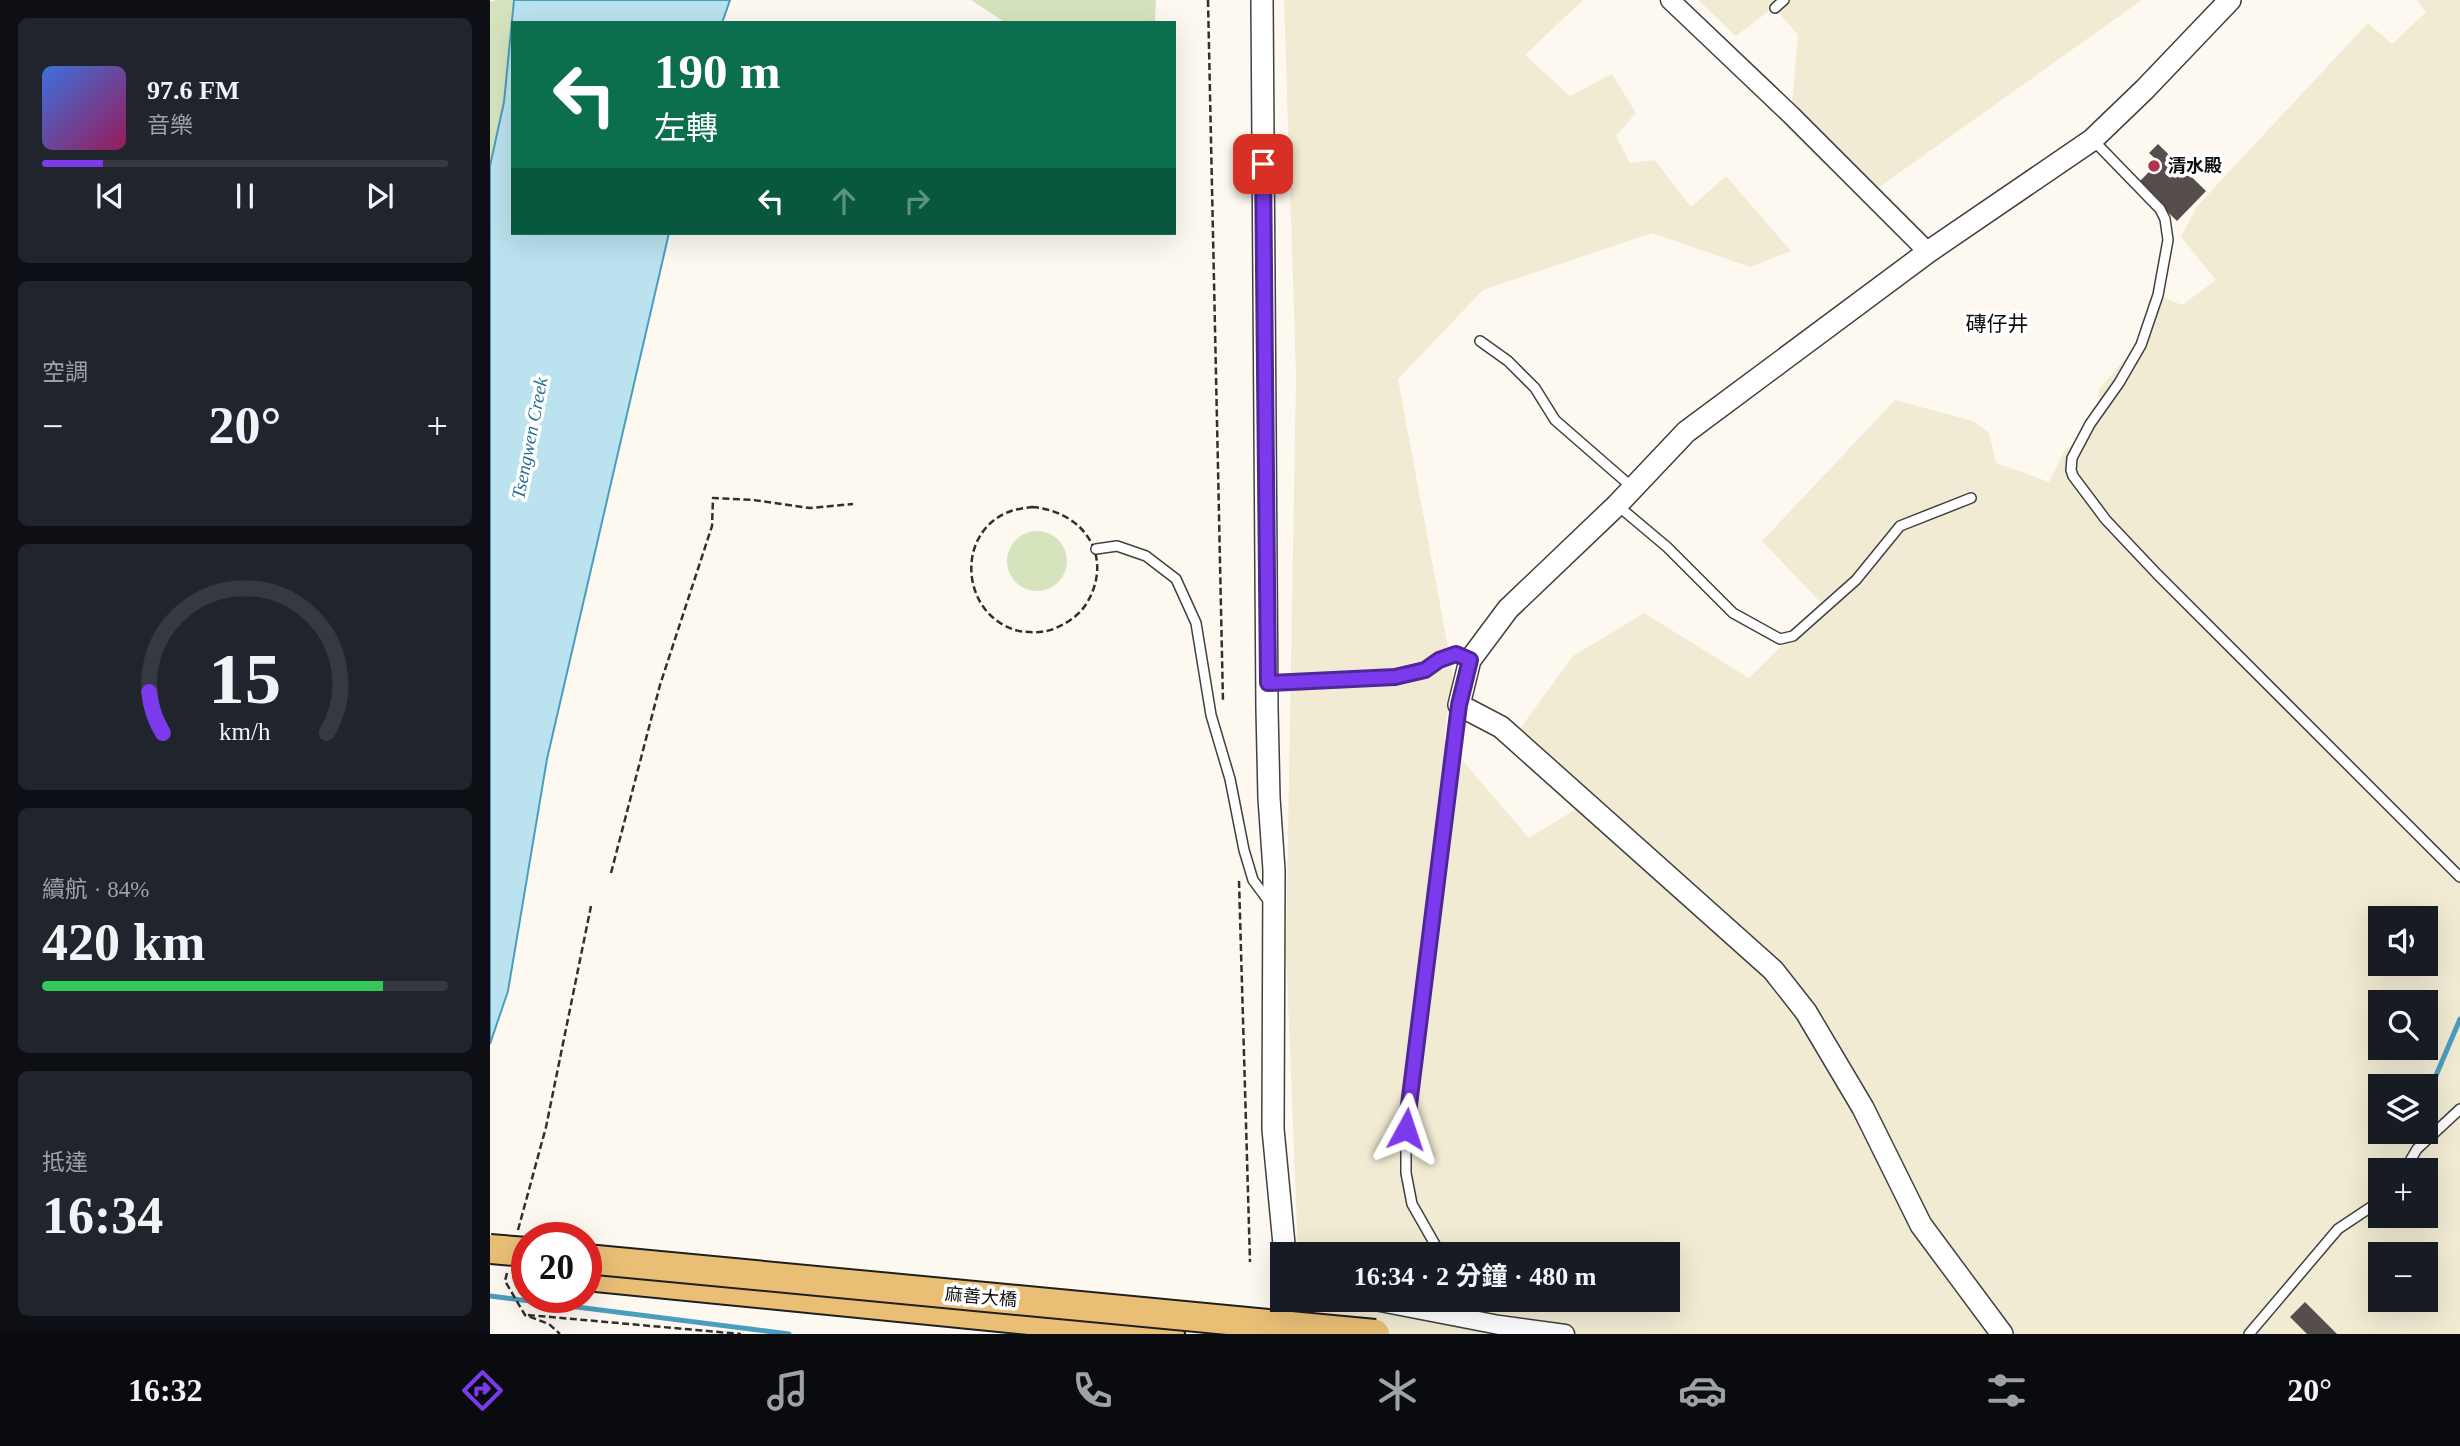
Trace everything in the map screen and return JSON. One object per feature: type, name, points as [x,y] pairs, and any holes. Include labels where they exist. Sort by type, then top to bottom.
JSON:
[{"type":"main road","name":"麻善大橋","points":[[602,1261],[1375,1334]]},
{"type":"main road","name":"麻善大橋","points":[[602,1278],[1170,1334]]},
{"type":"street","points":[[1262,0],[1269,798],[1274,870],[1273,1129],[1284,1242]]},
{"type":"street","points":[[1671,0],[1928,252]]},
{"type":"street","points":[[2002,1334],[1921,1225],[1863,1108],[1806,1013],[1773,970],[1501,727],[1459,705],[1470,660],[1508,609],[1617,505],[1686,432],[1928,252],[2092,140],[2146,89],[2230,0]]},
{"type":"street","points":[[1288,1334],[1290,1312]]},
{"type":"street","points":[[1431,1312],[1564,1334]]},
{"type":"lane","points":[[1774,8],[1784,0]]},
{"type":"lane","points":[[2092,140],[2160,209],[2165,219],[2168,240],[2158,295],[2141,345],[2119,383],[2090,424],[2072,458],[2073,476],[2106,520],[2157,574],[2460,877]]},
{"type":"lane","points":[[1480,341],[1508,361],[1535,388],[1555,420],[1633,488]]},
{"type":"lane","points":[[1617,505],[1667,547],[1733,613],[1780,639],[1793,635],[1856,580],[1900,526],[1971,498]]},
{"type":"lane","points":[[1096,550],[1117,546],[1146,556],[1176,579],[1196,623],[1211,715],[1230,779],[1244,850],[1253,880],[1274,907]]},
{"type":"lane","points":[[1268,683],[1395,677],[1425,670],[1439,660],[1456,654],[1470,660]]},
{"type":"lane","points":[[1434,1242],[1412,1204],[1406,1173],[1406,1124],[1459,705]]},
{"type":"lane","points":[[2412,1158],[2417,1149],[2460,1109]]},
{"type":"lane","points":[[2249,1334],[2338,1229],[2368,1208]]},
{"type":"lane","points":[[1472,1312],[1477,1321]]},
{"type":"path","points":[[1208,0],[1223,711]]},
{"type":"path","points":[[611,873],[660,685],[712,526],[713,498],[753,500],[810,508],[853,504]]},
{"type":"path","points":[[1032,507],[1046,508],[1067,516],[1083,531],[1096,550],[1097,572],[1086,605],[1070,621],[1050,631],[1029,633],[1009,628],[990,616],[977,599],[971,578],[972,556],[978,540],[992,523],[1011,511],[1032,507]]},
{"type":"path","points":[[1244,850],[1239,861],[1250,1262]]},
{"type":"path","points":[[560,1334],[549,1324],[525,1315],[505,1281],[545,1128],[591,906]]},
{"type":"path","points":[[525,1315],[741,1334]]},
{"type":"shaded area","points":[[1284,0],[1583,0],[1525,55],[1570,96],[1612,74],[1636,113],[1616,136],[1630,163],[1655,160],[1691,207],[1726,176],[1791,251],[1750,267],[1652,233],[1483,290],[1398,379],[1453,674],[1444,739],[1529,838],[1584,804],[1516,734],[1573,656],[1644,613],[1749,678],[1823,605],[1762,541],[1895,400],[1973,421],[1989,433],[1996,463],[2049,482],[2065,450],[2097,424],[2099,389],[2139,343],[2160,296],[2182,305],[2216,280],[2181,237],[2197,206],[2368,23],[2392,44],[2426,12],[2417,0],[2460,0],[2460,1334],[1293,1334],[1295,1312],[1680,1312],[1680,1242],[1297,1242],[1286,949],[1296,375]]},
{"type":"shaded area","points":[[1698,0],[2142,0],[1878,188],[1791,115],[1798,35],[1774,7],[1736,36]]},
{"type":"green space","points":[[514,0],[504,102],[490,166],[490,2]]},
{"type":"green space","points":[[971,0],[1156,0],[1155,21],[1003,21]]},
{"type":"green space","points":[[1037,531],[1058,540],[1067,561],[1058,582],[1037,591],[1016,582],[1007,561],[1016,540]]},
{"type":"water","points":[[514,0],[730,0],[723,21],[512,21]]},
{"type":"water","name":"Tsengwen Creek","points":[[511,31],[511,235],[669,235],[547,759],[508,991],[490,1044],[490,166],[504,102]]},
{"type":"building","points":[[2158,144],[2206,191],[2177,221],[2138,183],[2159,162],[2149,153]]},
{"type":"building","points":[[2305,1302],[2337,1334],[2307,1334],[2290,1317]]},
{"type":"waterway","points":[[2437,1074],[2460,1019]]},
{"type":"waterway","points":[[490,1296],[789,1334]]},
{"type":"place","name":"清水殿","points":[[2154,166]]},
{"type":"district","name":"磚仔井","points":[[1997,324]]},
{"type":"route","points":[[1263,164],[1268,683],[1395,677],[1425,670],[1439,660],[1456,654],[1470,660],[1459,705],[1406,1129]]}]
